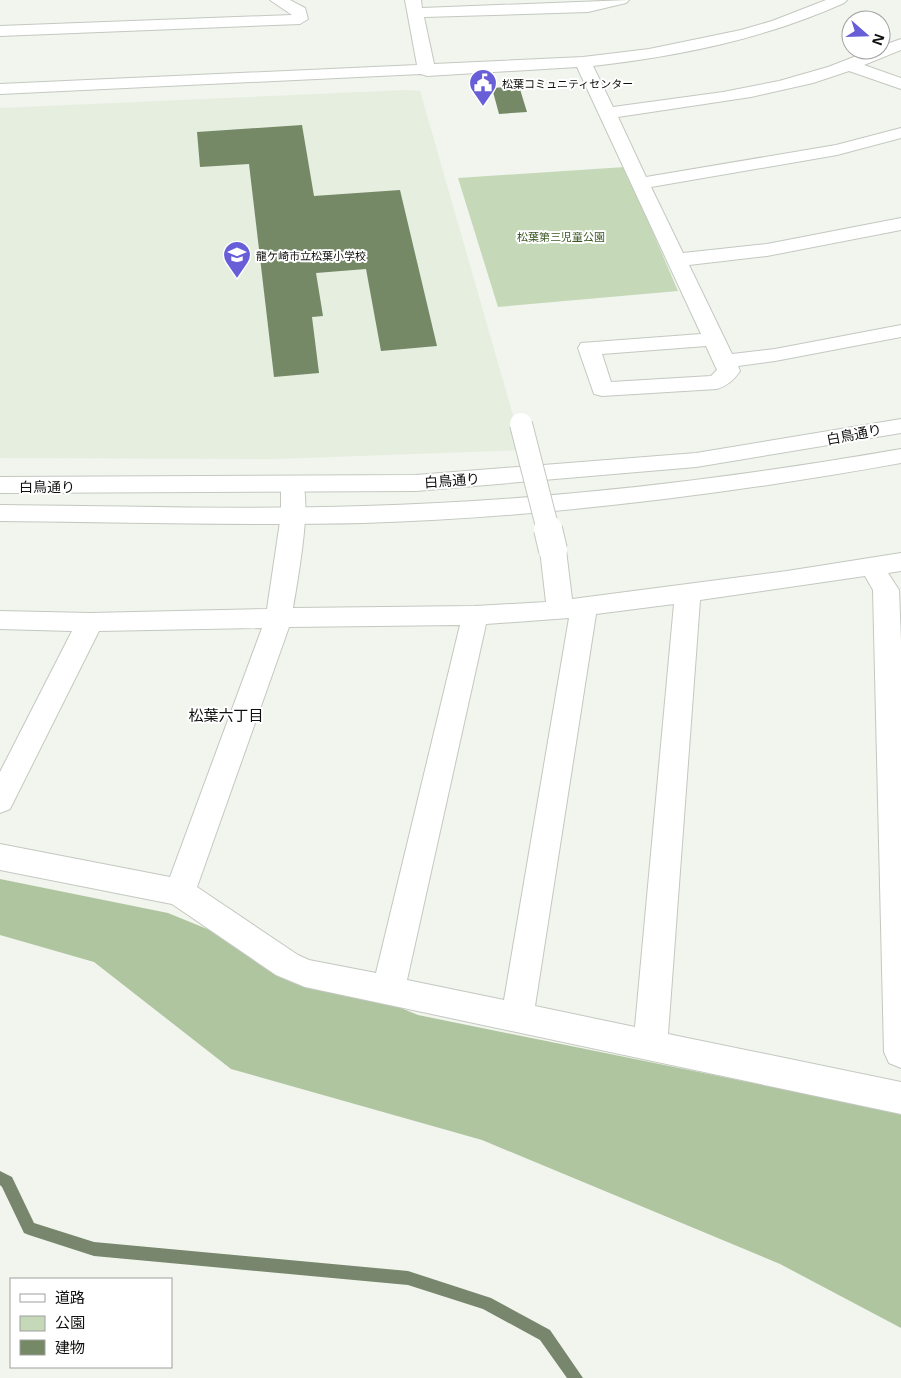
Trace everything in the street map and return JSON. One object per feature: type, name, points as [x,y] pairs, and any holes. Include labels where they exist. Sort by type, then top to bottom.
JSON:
[{"type":"street","points":[[0,31],[300,19],[299,11],[278,0]]},
{"type":"street","points":[[427,71],[414,7],[586,3],[621,0]]},
{"type":"street","points":[[0,89],[427,71],[583,62],[649,54],[717,41],[781,24],[840,0]]},
{"type":"street","points":[[609,114],[728,95],[788,83],[848,65],[901,44]]},
{"type":"street","points":[[583,62],[609,114],[729,371],[717,382],[602,389],[589,348],[714,339]]},
{"type":"street","points":[[848,65],[901,84]]},
{"type":"street","points":[[641,183],[837,150],[901,133]]},
{"type":"street","points":[[677,260],[767,250],[901,224]]},
{"type":"street","points":[[724,361],[775,355],[901,331]]},
{"type":"street","points":[[517,1018],[572,609],[553,550],[521,424]]},
{"type":"street","name":"白鳥通り","points":[[0,486],[416,483],[696,460],[815,442],[901,426]]},
{"type":"street","name":"白鳥通り","points":[[0,513],[293,515],[417,512],[711,487],[901,456]]},
{"type":"street","points":[[180,892],[279,618],[293,515],[293,485]]},
{"type":"street","points":[[0,620],[90,622],[474,615],[572,609],[901,562]]},
{"type":"street","points":[[872,567],[886,590],[901,1052]]},
{"type":"street","points":[[650,1046],[688,593]]},
{"type":"street","points":[[388,991],[474,615]]},
{"type":"street","points":[[0,801],[90,622]]},
{"type":"street","points":[[0,857],[180,892],[287,965],[305,974],[901,1098]]},
{"type":"shaded area","name":"龍ケ崎市立松葉小学校","points":[[407,90],[420,91],[523,450],[276,459],[0,458],[0,108]]},
{"type":"green space","name":"松葉第三児童公園","points":[[625,167],[678,291],[498,307],[458,178]]},
{"type":"green space","points":[[0,879],[168,913],[418,1015],[901,1113],[901,1328],[780,1264],[482,1140],[231,1069],[94,962],[0,935]]},
{"type":"building","points":[[519,86],[527,112],[499,114],[492,88]]},
{"type":"building","points":[[302,125],[314,196],[400,190],[437,346],[381,351],[366,269],[316,273],[323,316],[312,317],[319,373],[274,377],[249,164],[200,167],[197,132]]},
{"type":"waterway","points":[[0,1177],[7,1182],[29,1228],[94,1249],[408,1278],[486,1303],[545,1335],[576,1378]]},
{"type":"place","name":"松葉コミュニティセンター","points":[[483,107]]},
{"type":"place","name":"龍ケ崎市立松葉小学校","points":[[237,279]]},
{"type":"district","name":"松葉六丁目","points":[[226,715]]}]
